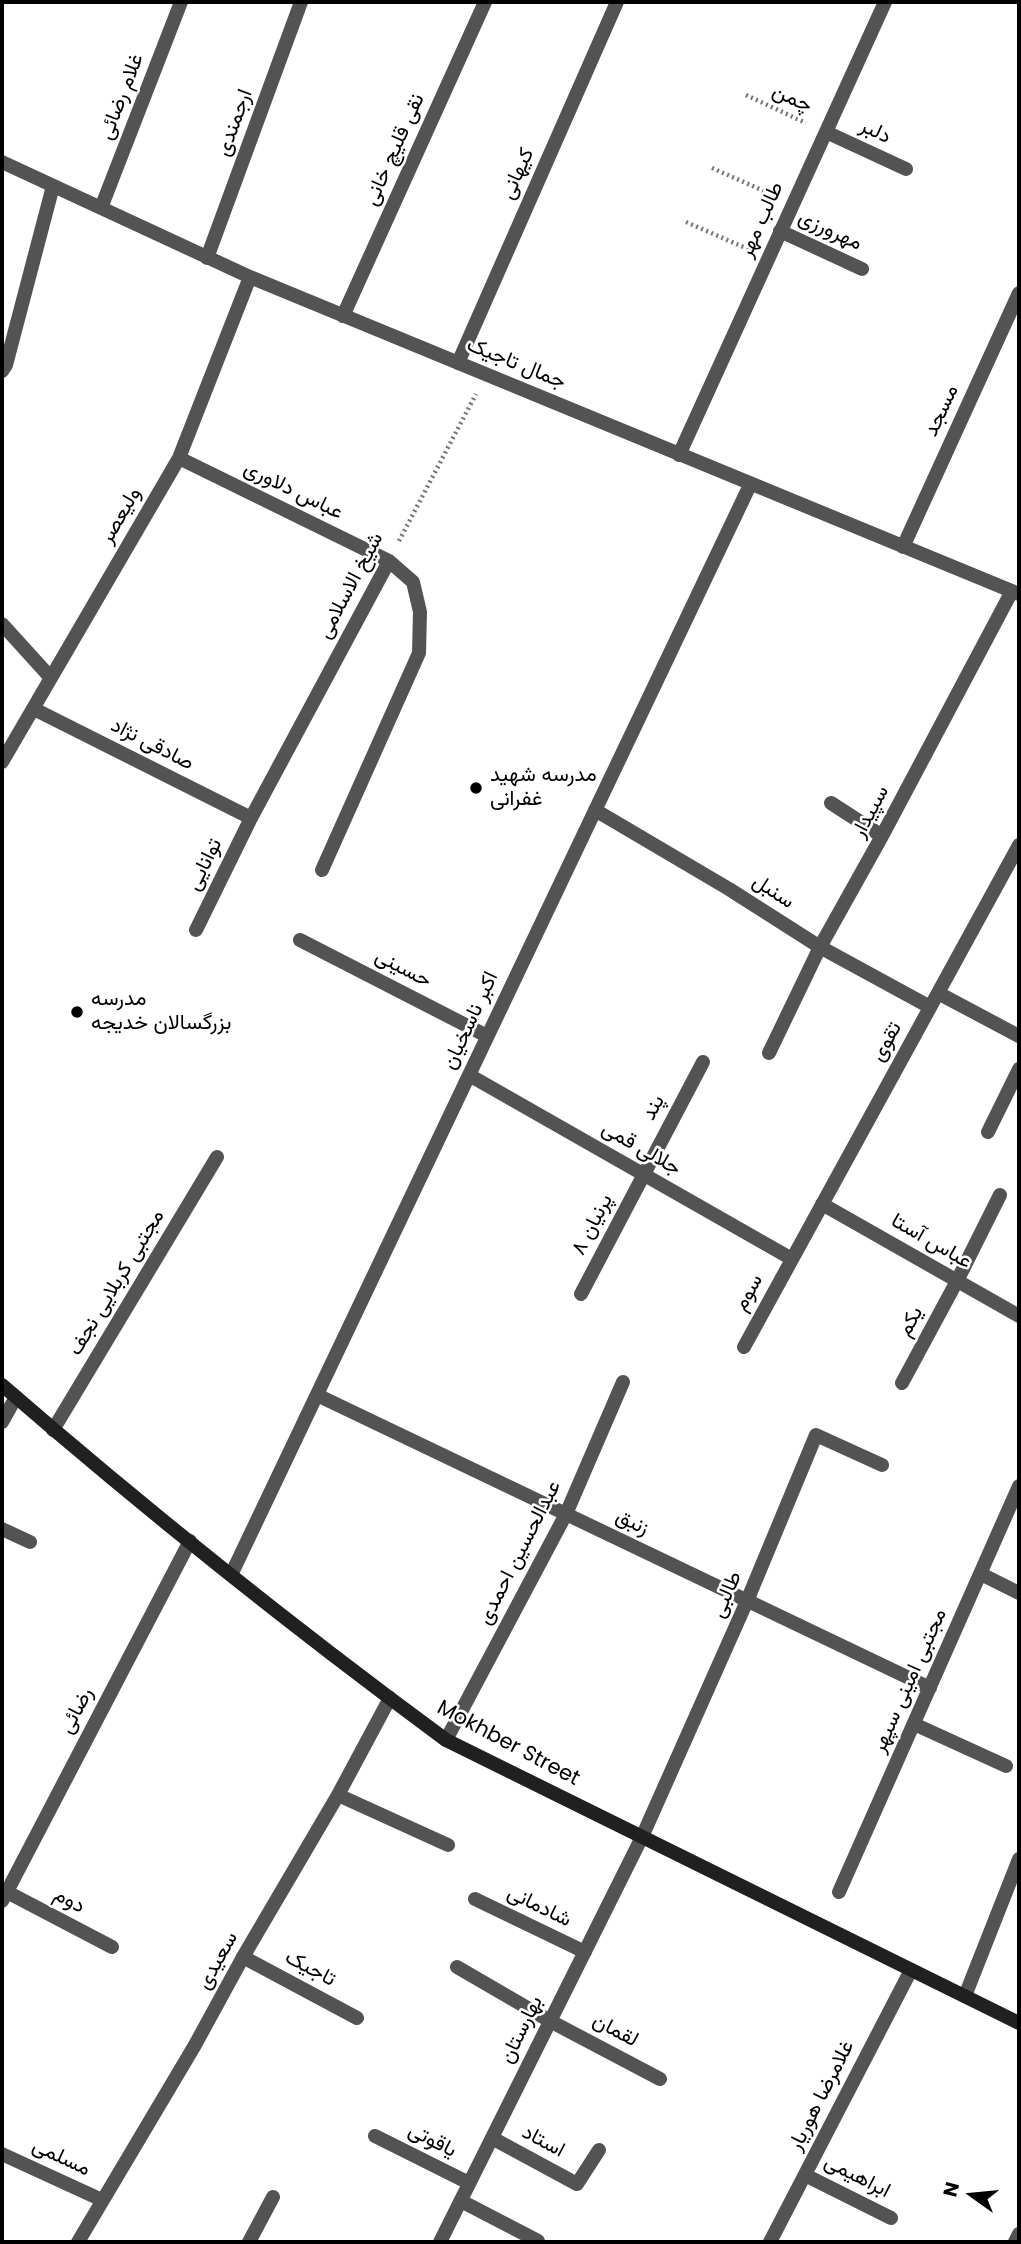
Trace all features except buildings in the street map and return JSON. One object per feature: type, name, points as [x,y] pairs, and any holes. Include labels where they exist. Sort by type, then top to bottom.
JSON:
[{"type":"main road","name":"Mokhber Street","points":[[2,1385],[52,1430],[231,1575],[446,1740],[1019,2023]]},
{"type":"street","name":"غلام رضائی","points":[[102,208],[181,2]]},
{"type":"street","name":"ارجمندی","points":[[208,258],[301,2]]},
{"type":"street","name":"نقی قلیچ خانی","points":[[343,316],[485,2]]},
{"type":"street","name":"کیهانی","points":[[458,363],[617,2]]},
{"type":"street","name":"طالب مهر","points":[[679,455],[885,2]]},
{"type":"street","name":"دلبر","points":[[825,132],[906,169]]},
{"type":"street","name":"جمال تاجیک","points":[[2,162],[250,277],[1016,593]]},
{"type":"street","points":[[2,372],[53,186]]},
{"type":"street","name":"مهرورزی","points":[[780,231],[862,269]]},
{"type":"street","name":"ولیعصر","points":[[2,762],[179,458],[250,277]]},
{"type":"street","name":"مسجد","points":[[903,547],[1019,293]]},
{"type":"street","name":"عباس دلاوری","points":[[179,458],[389,561],[413,582],[420,612],[419,653],[322,870]]},
{"type":"street","name":"اکبر ناسخیان","points":[[231,1575],[750,485]]},
{"type":"street","name":"شیخ الاسلامی","points":[[251,818],[389,561]]},
{"type":"street","name":"سپیدار","points":[[769,1053],[820,947],[1016,593]]},
{"type":"street","points":[[2,624],[51,678]]},
{"type":"street","name":"صادقی نژاد","points":[[34,709],[251,818]]},
{"type":"street","points":[[831,803],[882,836]]},
{"type":"street","name":"سنبل","points":[[595,810],[729,889],[820,947],[930,1007]]},
{"type":"street","name":"توانایی","points":[[196,930],[251,818]]},
{"type":"street","name":"تقوی","points":[[792,1259],[1019,845]]},
{"type":"street","name":"حسینی","points":[[300,940],[487,1036]]},
{"type":"street","points":[[938,993],[1019,1036]]},
{"type":"street","name":"پند","points":[[643,1174],[703,1062]]},
{"type":"street","points":[[988,1132],[1019,1069]]},
{"type":"street","name":"جلالی قمی","points":[[469,1075],[792,1259]]},
{"type":"street","name":"مجتبی کربلایی نجف","points":[[52,1430],[217,1157]]},
{"type":"street","name":"پرنیان ۸","points":[[581,1294],[643,1174]]},
{"type":"street","name":"یکم","points":[[902,1383],[1000,1195]]},
{"type":"street","name":"عباس آستا","points":[[822,1205],[1019,1316]]},
{"type":"street","name":"سوم","points":[[744,1347],[792,1259]]},
{"type":"street","name":"عبدالحسین احمدی","points":[[446,1740],[566,1514],[623,1382]]},
{"type":"street","name":"زنبق","points":[[317,1395],[930,1688]]},
{"type":"street","points":[[2,1422],[16,1397]]},
{"type":"street","name":"طالبی","points":[[642,1837],[747,1601],[816,1434],[882,1465]]},
{"type":"street","name":"مجتبی امینی سپهر","points":[[839,1892],[1019,1486]]},
{"type":"street","points":[[2,1529],[30,1542]]},
{"type":"street","name":"رضائی","points":[[4,1896],[190,1541]]},
{"type":"street","points":[[981,1574],[1019,1593]]},
{"type":"street","name":"سعیدی","points":[[78,2242],[195,2045],[338,1795],[390,1698]]},
{"type":"street","points":[[914,1724],[1006,1766]]},
{"type":"street","points":[[338,1795],[448,1845]]},
{"type":"street","name":"بهارستان","points":[[440,2242],[642,1837]]},
{"type":"street","points":[[965,1996],[1019,1858]]},
{"type":"street","name":"دوم","points":[[4,1896],[112,1947]]},
{"type":"street","name":"شادمانی","points":[[475,1899],[585,1952]]},
{"type":"street","name":"تاجیک","points":[[243,1957],[357,2018]]},
{"type":"street","name":"لقمان","points":[[457,1967],[550,2021],[660,2079]]},
{"type":"street","name":"غلامرضا هوریار","points":[[770,2242],[911,1970]]},
{"type":"street","name":"یاقوتی","points":[[375,2136],[469,2183]]},
{"type":"street","name":"استاد","points":[[492,2138],[577,2184],[599,2150]]},
{"type":"street","name":"مسلمی","points":[[2,2154],[102,2200]]},
{"type":"street","name":"ابراهیمی","points":[[805,2175],[891,2218]]},
{"type":"street","points":[[249,2242],[273,2197]]},
{"type":"street","points":[[461,2201],[538,2241]]},
{"type":"street","points":[[1015,2242],[1019,2234]]},
{"type":"path","name":"چمن","points":[[746,95],[825,132]]},
{"type":"path","points":[[712,168],[793,204]]},
{"type":"path","points":[[686,222],[768,258]]},
{"type":"path","name":"شیخ الاسلامی","points":[[389,561],[487,373]]},
{"type":"place","name":"مدرسه شهید غفرانی","points":[[476,788]]},
{"type":"place","name":"مدرسه بزرگسالان خدیجه","points":[[77,1012]]}]
